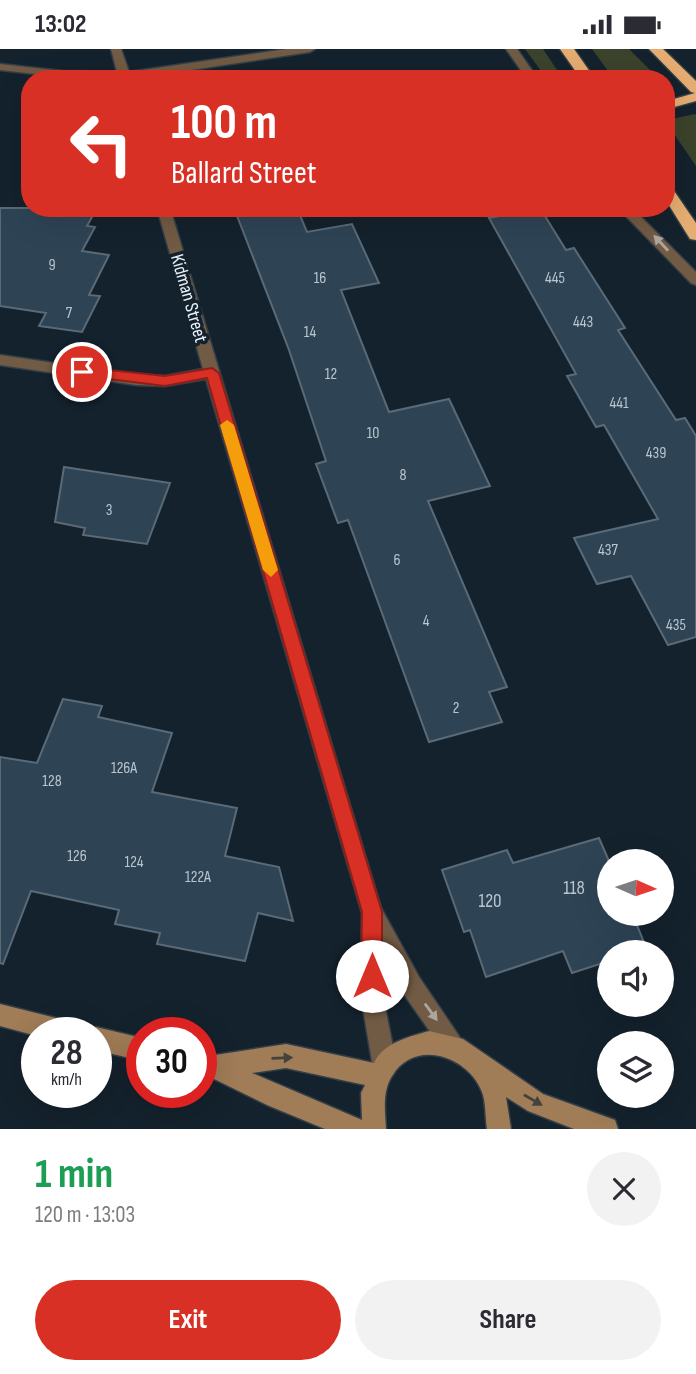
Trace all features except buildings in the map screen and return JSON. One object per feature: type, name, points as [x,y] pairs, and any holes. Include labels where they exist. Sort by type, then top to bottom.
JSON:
[{"type":"highway","points":[[567,49],[582,70]]},
{"type":"highway","points":[[656,49],[696,89]]},
{"type":"highway","points":[[675,103],[696,97]]},
{"type":"highway","points":[[675,203],[696,235]]},
{"type":"street","points":[[116,49],[123,70]]},
{"type":"street","points":[[171,70],[310,49]]},
{"type":"street","points":[[511,49],[526,70]]},
{"type":"street","points":[[0,67],[27,70]]},
{"type":"street","name":"Kidman Street","points":[[166,217],[372,912],[411,985],[453,1045]]},
{"type":"street","points":[[633,217],[696,280]]},
{"type":"street","points":[[0,360],[136,380],[165,381],[212,373]]},
{"type":"street","name":"Kidman Street","points":[[372,912],[372,997],[382,1072]]},
{"type":"street","points":[[0,1015],[21,1020]]},
{"type":"street","points":[[374,1129],[372,1097],[382,1072],[398,1052],[415,1043],[434,1041],[453,1045],[536,1103],[606,1129]]},
{"type":"street","points":[[217,1065],[286,1056],[382,1072]]},
{"type":"street","points":[[477,1062],[490,1081],[498,1104],[499,1129]]},
{"type":"street","points":[[217,1070],[355,1129]]},
{"type":"green space","points":[[525,49],[543,49],[557,70],[540,70]]},
{"type":"green space","points":[[592,49],[629,49],[650,70],[607,70]]},
{"type":"green space","points":[[696,115],[696,166],[675,135],[675,118]]},
{"type":"slow traffic","points":[[227,425],[271,570]]},
{"type":"route","points":[[82,372],[136,380],[165,381],[212,373],[372,912],[372,976]]}]
